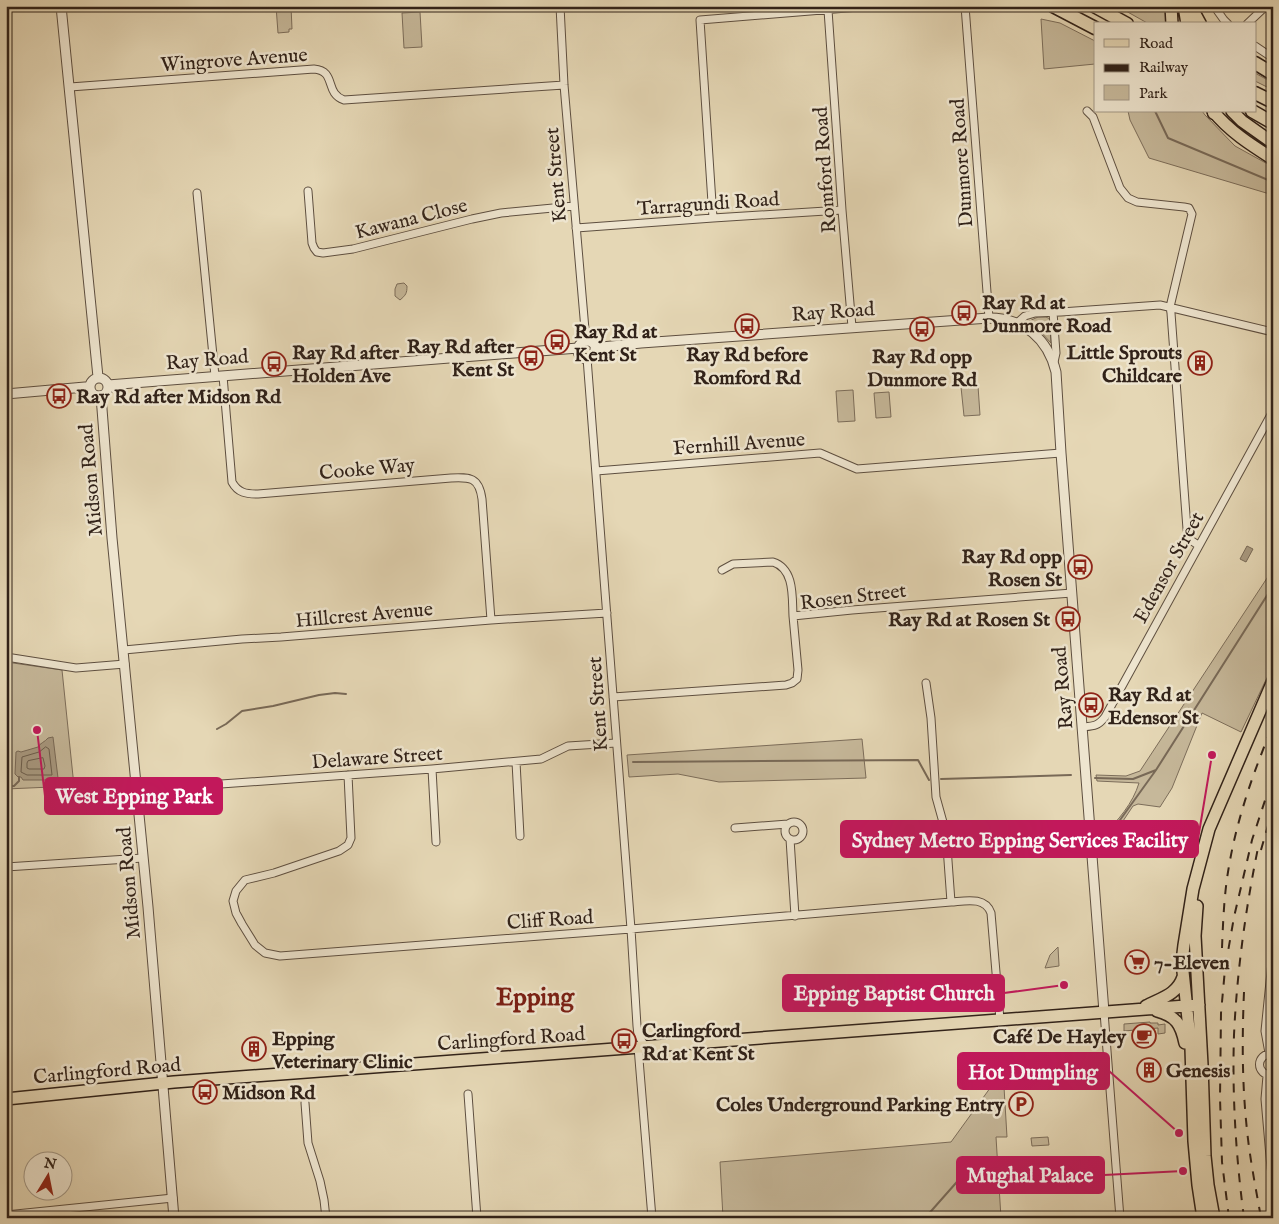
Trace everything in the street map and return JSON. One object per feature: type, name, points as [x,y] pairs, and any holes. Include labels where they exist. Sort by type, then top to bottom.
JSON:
[{"type":"highway","points":[[1053,6],[1094,27]]},
{"type":"highway","points":[[1094,6],[1123,22]]},
{"type":"highway","points":[[1193,6],[1199,22]]},
{"type":"highway","points":[[1256,64],[1273,76]]},
{"type":"highway","points":[[1256,68],[1273,76]]},
{"type":"highway","points":[[1256,94],[1273,102]]},
{"type":"highway","points":[[1254,112],[1273,123]]},
{"type":"main road","points":[[1170,6],[1172,22]]},
{"type":"main road","points":[[1184,6],[1186,22]]},
{"type":"main road","points":[[1214,112],[1232,131],[1273,159]]},
{"type":"main road","points":[[1232,112],[1273,143]]},
{"type":"main road","points":[[1203,1218],[1195,1156],[1191,1048],[1182,962],[1184,945],[1198,866],[1209,829],[1273,681]]},
{"type":"main road","points":[[1214,1218],[1205,1156],[1195,919],[1202,881],[1218,822],[1273,697]]},
{"type":"main road","points":[[1140,1009],[1178,988],[1183,978],[1183,970]]},
{"type":"main road","name":"Carlingford Road","points":[[6,1099],[163,1083],[1199,1005]]},
{"type":"main road","points":[[1140,1009],[1161,1012],[1170,1015],[1177,1021],[1182,1031],[1191,1069]]},
{"type":"street","points":[[61,6],[98,377]]},
{"type":"street","name":"Kent Street","points":[[560,6],[564,85],[586,341]]},
{"type":"street","points":[[713,218],[700,20],[871,6]]},
{"type":"street","name":"Dunmore Road","points":[[966,6],[989,318]]},
{"type":"street","points":[[1214,6],[1226,22]]},
{"type":"street","points":[[1249,22],[1266,6]]},
{"type":"street","name":"Romford Road","points":[[828,10],[852,327]]},
{"type":"street","points":[[1256,47],[1273,58]]},
{"type":"street","name":"Wingrove Avenue","points":[[70,87],[314,69],[328,76],[334,94],[344,100],[564,85]]},
{"type":"street","points":[[1087,111],[1093,117],[1120,188],[1128,198],[1137,202],[1189,208],[1192,214],[1170,307],[1186,529],[1189,539],[1198,546]]},
{"type":"street","name":"Kawana Close","points":[[308,191],[312,243],[317,252],[323,253],[353,250],[501,213],[574,206]]},
{"type":"street","points":[[197,193],[219,376]]},
{"type":"street","name":"Tarragundi Road","points":[[576,228],[842,210]]},
{"type":"street","points":[[1017,323],[1022,318],[1035,313],[1160,305],[1273,332]]},
{"type":"street","name":"Ray Road","points":[[1053,312],[1056,353],[1054,362]]},
{"type":"street","name":"Ray Road","points":[[596,349],[641,343],[989,318],[1003,318],[1017,323],[1031,331],[1044,344],[1054,362],[1056,372],[1104,1012]]},
{"type":"street","points":[[586,341],[594,344],[596,349],[592,356],[587,358],[580,355],[578,348],[581,343],[586,341]]},
{"type":"street","name":"Ray Road","points":[[108,385],[578,348]]},
{"type":"street","name":"Kent Street","points":[[587,358],[637,1026],[642,1046],[652,1218]]},
{"type":"street","name":"Cooke Way","points":[[219,376],[232,482],[241,492],[258,494],[451,478],[469,478],[476,481],[481,490],[482,499],[491,620]]},
{"type":"street","points":[[98,377],[104,378],[109,388],[101,396],[92,393],[90,388],[91,382],[98,377]]},
{"type":"street","points":[[6,394],[90,388]]},
{"type":"street","name":"Midson Road","points":[[101,396],[112,538],[148,907],[174,1218]]},
{"type":"street","name":"Edensor Street","points":[[1083,727],[1100,723],[1105,717],[1273,411]]},
{"type":"street","name":"Fernhill Avenue","points":[[596,471],[820,453],[857,469],[1061,453]]},
{"type":"street","points":[[722,570],[733,564],[777,563],[786,571],[790,578],[793,616]]},
{"type":"street","name":"Rosen Street","points":[[613,697],[786,685],[792,683],[796,679],[798,670],[793,616],[1072,593]]},
{"type":"street","name":"Hillcrest Avenue","points":[[124,650],[242,639],[281,638],[491,620],[607,613]]},
{"type":"street","points":[[6,657],[76,668],[125,664]]},
{"type":"street","points":[[926,683],[931,718],[936,797],[946,833],[951,902]]},
{"type":"street","name":"Delaware Street","points":[[136,790],[516,762],[541,759],[568,746],[616,743]]},
{"type":"street","points":[[516,762],[520,836]]},
{"type":"street","points":[[432,769],[436,842]]},
{"type":"street","name":"Cliff Road","points":[[348,775],[351,838],[348,845],[339,851],[274,873],[245,880],[236,891],[233,901],[236,912],[255,945],[265,953],[280,956],[976,901],[986,905],[989,909],[992,923],[1000,1020]]},
{"type":"street","points":[[735,828],[798,823],[803,830],[802,836],[790,840]]},
{"type":"street","points":[[788,824],[785,828],[785,834],[790,840],[795,916]]},
{"type":"street","points":[[6,867],[142,858]]},
{"type":"street","points":[[1273,952],[1265,1031],[1271,1054],[1262,1057],[1260,1064],[1261,1071],[1270,1076],[1265,1099],[1273,1179]]},
{"type":"street","points":[[1104,1012],[1120,1218]]},
{"type":"street","points":[[468,1094],[477,1218]]},
{"type":"street","points":[[305,1103],[308,1143],[320,1182],[326,1218]]},
{"type":"street","points":[[6,1215],[173,1198]]},
{"type":"green space","points":[[276,6],[291,6],[292,29],[289,29],[289,32],[278,33]]},
{"type":"green space","points":[[1117,6],[1165,6],[1167,22],[1145,22]]},
{"type":"green space","points":[[420,12],[422,47],[404,48],[402,13]]},
{"type":"green space","points":[[1041,19],[1060,23],[1094,40],[1094,64],[1044,69]]},
{"type":"green space","points":[[1256,74],[1273,83],[1273,90],[1256,82]]},
{"type":"green space","points":[[1128,112],[1203,112],[1235,146],[1273,167],[1273,195],[1149,158],[1130,120]]},
{"type":"green space","points":[[404,283],[407,286],[406,292],[400,300],[395,296],[395,289],[397,284]]},
{"type":"green space","points":[[1038,317],[1050,319],[1051,343],[1040,331],[1027,322]]},
{"type":"green space","points":[[978,386],[980,415],[964,416],[961,387]]},
{"type":"green space","points":[[853,390],[855,421],[838,422],[836,391]]},
{"type":"green space","points":[[889,392],[891,417],[876,418],[874,393]]},
{"type":"green space","points":[[1273,569],[1273,665],[1241,732],[1202,713],[1172,788],[1160,807],[1138,804],[1133,806],[1103,851],[1102,836],[1124,811],[1133,798],[1139,783],[1097,781],[1096,775],[1126,776],[1140,771]]},
{"type":"green space","points":[[6,662],[62,670],[74,786],[6,789]]},
{"type":"green space","points":[[862,739],[866,778],[719,782],[678,774],[629,777],[627,755]]},
{"type":"green space","points":[[1058,947],[1059,966],[1045,968],[1050,955]]},
{"type":"green space","points":[[1158,1023],[1158,1025],[1165,1024],[1165,1033],[1158,1034],[1158,1028],[1124,1031],[1124,1024]]},
{"type":"green space","points":[[993,1084],[1004,1087],[1007,1137],[996,1137],[1001,1218],[723,1218],[720,1162],[951,1142]]},
{"type":"green space","points":[[1048,1137],[1049,1145],[1032,1146],[1031,1138]]},
{"type":"water","points":[[1247,546],[1253,549],[1246,562],[1240,559]]},
{"type":"water","points":[[53,737],[58,778],[54,780],[23,780],[21,777],[18,777],[15,774],[16,752],[38,747],[48,738]]},
{"type":"waterway","points":[[1155,112],[1168,138],[1273,182]]},
{"type":"waterway","points":[[1102,845],[1156,770],[1273,586]]},
{"type":"waterway","points":[[217,729],[242,711],[319,695],[346,694]]},
{"type":"waterway","points":[[633,762],[918,760],[929,780]]},
{"type":"waterway","points":[[1095,778],[1133,779],[1156,770]]},
{"type":"waterway","points":[[941,779],[1071,775]]},
{"type":"waterway","points":[[6,786],[14,786],[19,781],[19,777]]},
{"type":"waterway","points":[[925,1218],[963,1175]]},
{"type":"railway","points":[[1222,948],[1224,910],[1231,853],[1252,779],[1273,725]]},
{"type":"railway","points":[[1229,1218],[1222,1162],[1220,1098],[1221,1013],[1225,969],[1234,917],[1252,840],[1273,776]]},
{"type":"railway","points":[[1261,850],[1273,808]]},
{"type":"railway","points":[[1244,1218],[1235,1126],[1234,1035],[1237,986],[1243,938],[1259,843]]},
{"type":"railway","points":[[1244,992],[1243,1061],[1245,1113],[1261,1218]]},
{"type":"place","name":"Ray Rd at Dunmore Road","points":[[964,313]]},
{"type":"place","name":"Ray Rd before Romford Rd","points":[[747,326]]},
{"type":"place","name":"Ray Rd opp Dunmore Rd","points":[[922,329]]},
{"type":"place","name":"Ray Rd at Kent St","points":[[557,342]]},
{"type":"place","name":"Ray Rd after Kent St","points":[[531,358]]},
{"type":"place","name":"Little Sprouts Childcare","points":[[1200,363]]},
{"type":"place","name":"Ray Rd after Holden Ave","points":[[274,364]]},
{"type":"place","name":"Ray Rd after Midson Rd","points":[[59,396]]},
{"type":"place","name":"Ray Rd opp Rosen St","points":[[1080,567]]},
{"type":"place","name":"Ray Rd at Rosen St","points":[[1068,619]]},
{"type":"place","name":"Ray Rd at Edensor St","points":[[1091,705]]},
{"type":"place","name":"West Epping Park","points":[[37,730]]},
{"type":"place","name":"Sydney Metro Epping Services Facility","points":[[1212,755]]},
{"type":"place","name":"7-Eleven","points":[[1137,962]]},
{"type":"place","name":"Epping Baptist Church","points":[[1064,985]]},
{"type":"place","name":"Café De Hayley","points":[[1144,1036]]},
{"type":"place","name":"Carlingford Rd at Kent St","points":[[624,1041]]},
{"type":"place","name":"Epping Veterinary Clinic","points":[[254,1049]]},
{"type":"place","name":"Genesis","points":[[1149,1070]]},
{"type":"place","name":"Midson Rd","points":[[205,1092]]},
{"type":"place","name":"Coles Underground Parking Entry","points":[[1021,1104]]},
{"type":"place","name":"Hot Dumpling","points":[[1179,1133]]},
{"type":"place","name":"Mughal Palace","points":[[1183,1171]]},
{"type":"district","name":"Epping","points":[[535,996]]}]
